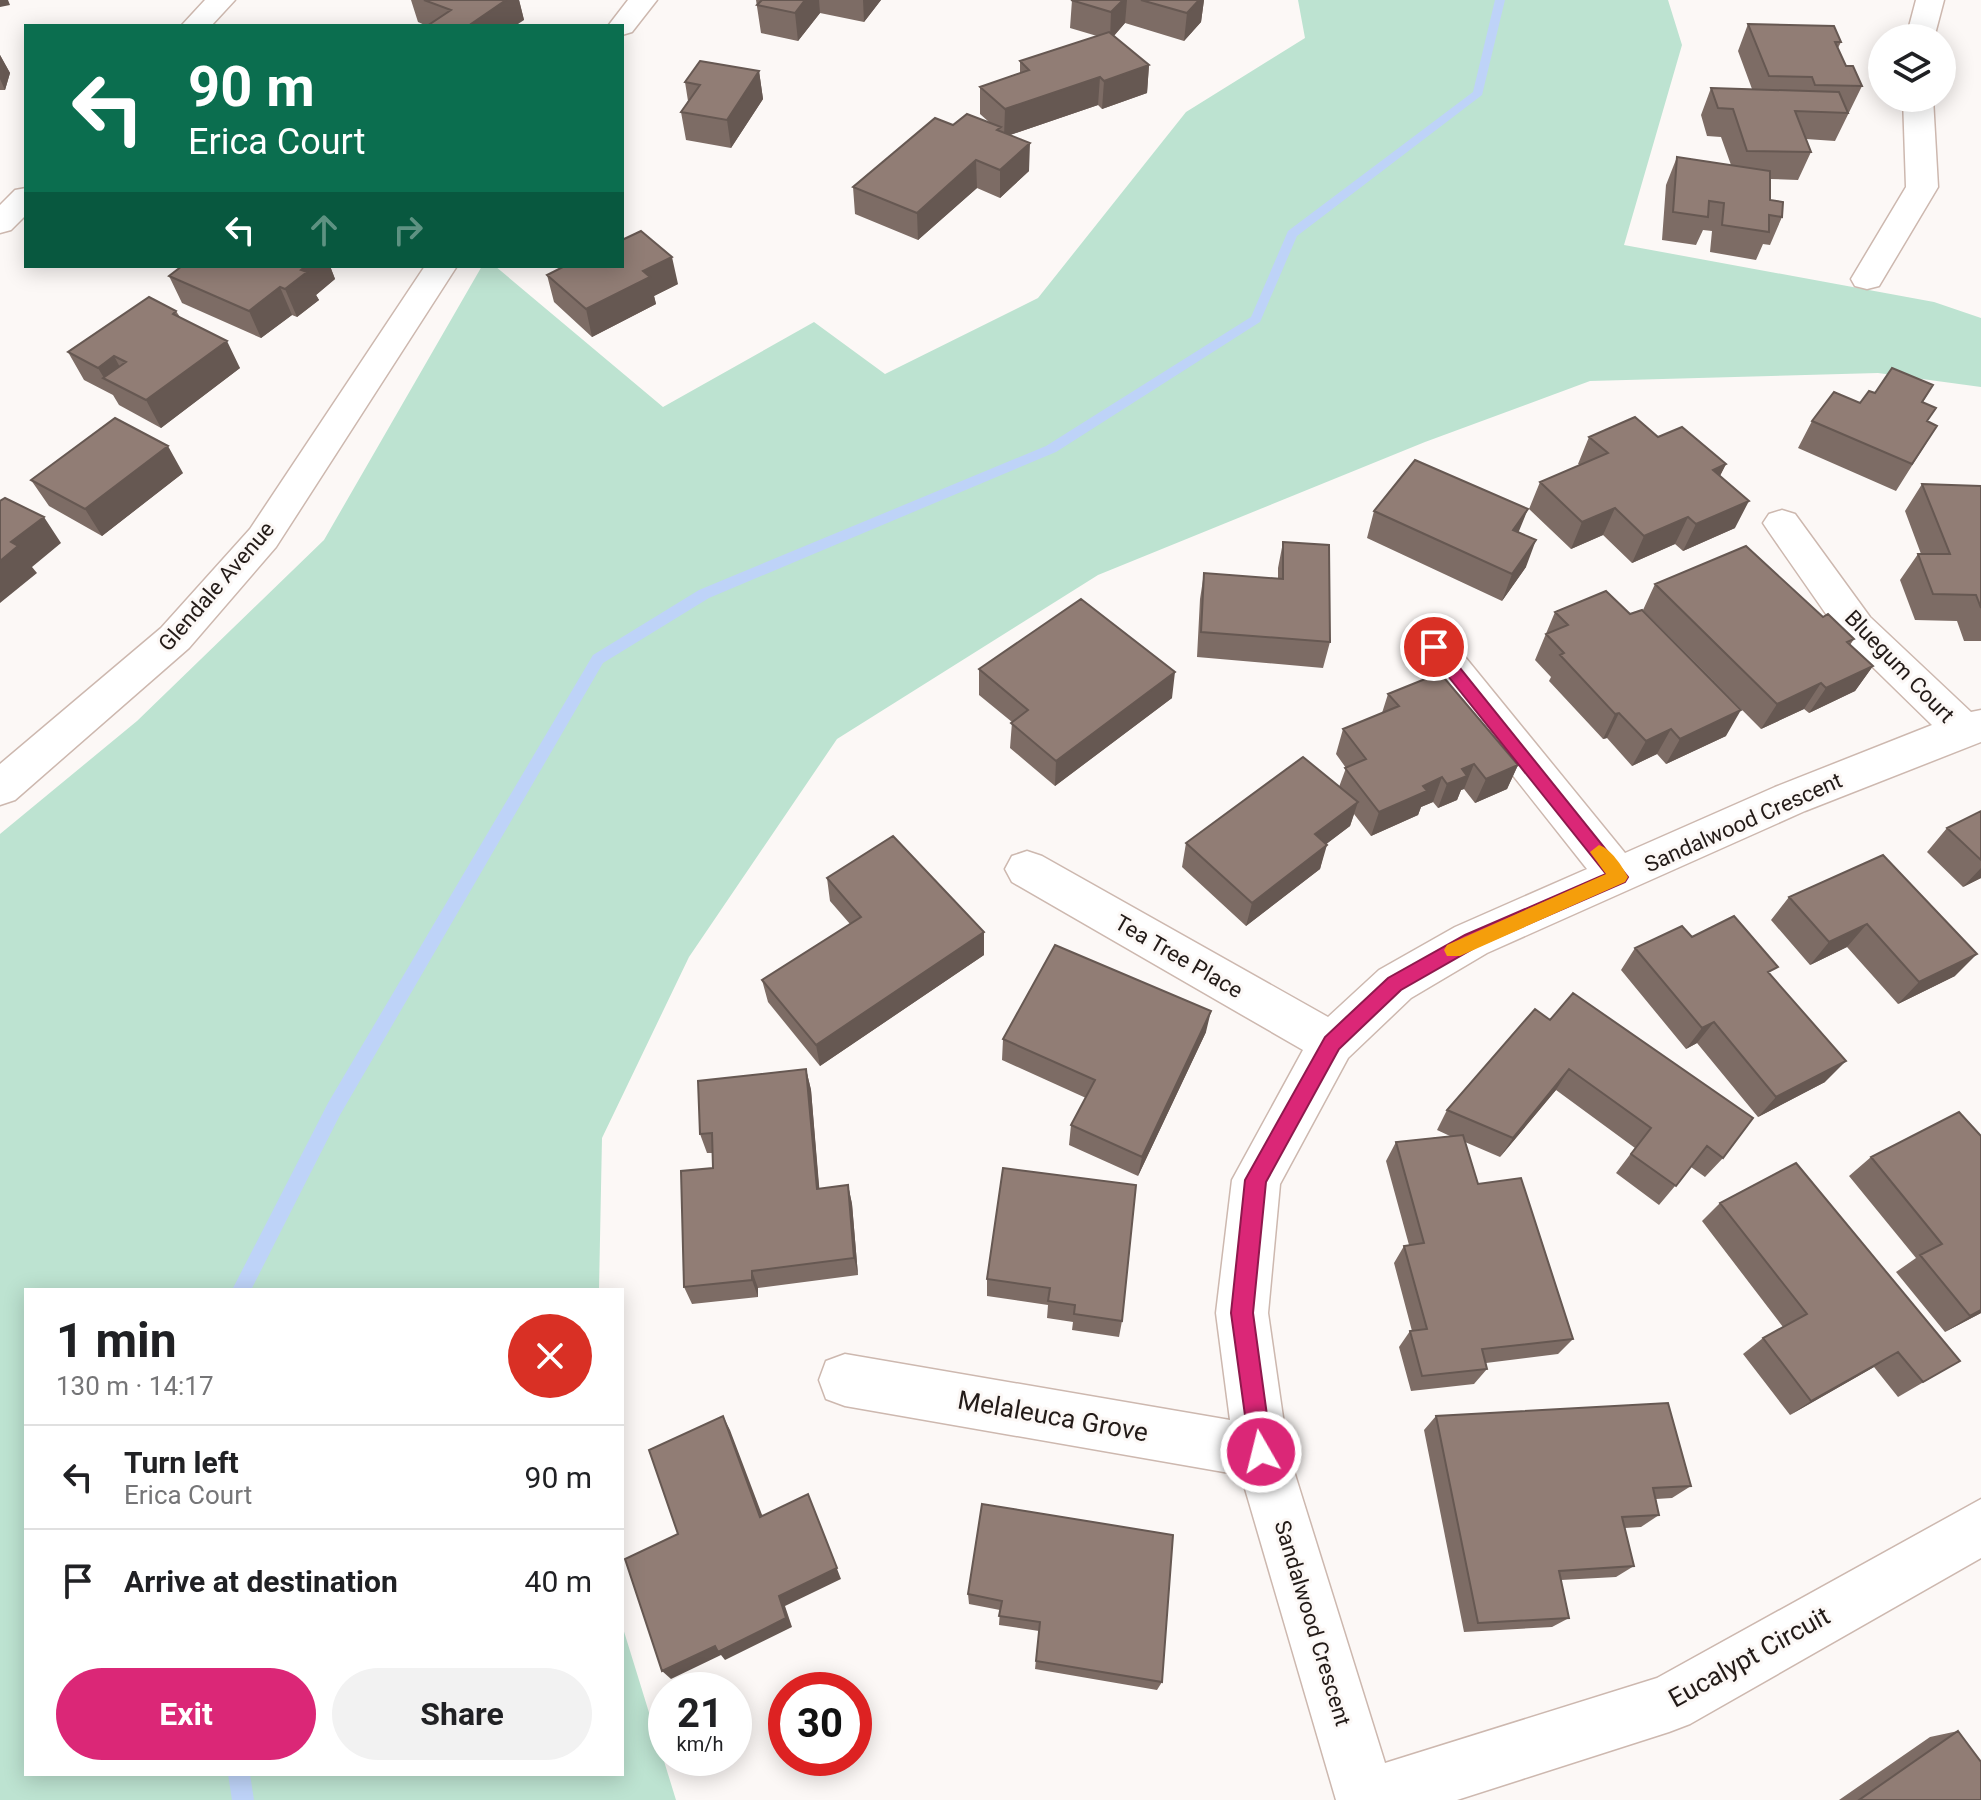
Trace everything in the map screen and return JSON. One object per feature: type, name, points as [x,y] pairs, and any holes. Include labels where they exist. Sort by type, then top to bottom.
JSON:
[{"type":"street","points":[[190,20],[221,0]]},
{"type":"street","points":[[624,24],[643,0]]},
{"type":"street","points":[[1924,24],[1930,0]]},
{"type":"street","points":[[1867,279],[1922,187],[1919,112]]},
{"type":"street","points":[[0,223],[24,199]]},
{"type":"street","name":"Glendale Avenue","points":[[0,788],[175,638],[263,538],[440,268]]},
{"type":"street","name":"Bluegum Court","points":[[1782,523],[1856,627],[1972,728]]},
{"type":"street","points":[[1434,647],[1619,877]]},
{"type":"street","name":"Sandalwood Crescent","points":[[1366,1799],[1261,1452],[1242,1313],[1256,1180],[1332,1043],[1395,984],[1471,940],[1790,799],[1972,728]]},
{"type":"street","name":"Tea Tree Place","points":[[1027,869],[1332,1043]]},
{"type":"street","name":"Melaleuca Grove","points":[[845,1380],[1261,1452]]},
{"type":"street","name":"Eucalypt Circuit","points":[[1366,1799],[1669,1703],[1981,1527]]},
{"type":"green space","points":[[1298,0],[1668,0],[1682,45],[1624,245],[1934,302],[1981,318],[1981,387],[1878,373],[1590,381],[1425,442],[1098,575],[837,739],[689,957],[602,1138],[599,1288],[24,1288],[24,1776],[624,1776],[624,1631],[648,1709],[648,1776],[669,1776],[676,1800],[0,1800],[0,834],[137,721],[324,540],[481,268],[497,268],[663,407],[814,322],[885,374],[1038,298],[1186,112],[1305,38]]},
{"type":"building","points":[[424,0],[506,0],[471,24],[430,24],[451,10]]},
{"type":"building","points":[[762,0],[805,0],[795,13],[757,5]]},
{"type":"building","points":[[1071,0],[1123,0],[1111,12]]},
{"type":"building","points":[[1141,0],[1199,0],[1187,13]]},
{"type":"building","points":[[1748,24],[1834,26],[1841,42],[1835,42],[1846,66],[1853,66],[1862,86],[1815,85],[1812,77],[1769,76]]},
{"type":"building","points":[[1109,32],[1149,65],[1104,81],[1100,77],[1005,109],[980,87],[1029,70],[1020,61]]},
{"type":"building","points":[[700,61],[759,71],[727,120],[681,112],[700,85],[685,82]]},
{"type":"building","points":[[1711,88],[1839,92],[1848,113],[1795,111],[1811,152],[1747,151],[1733,109],[1718,108]]},
{"type":"building","points":[[967,114],[1001,127],[997,130],[1030,143],[1000,170],[976,160],[917,213],[853,187],[935,118],[953,125]]},
{"type":"building","points":[[1677,157],[1770,171],[1770,200],[1783,202],[1782,217],[1769,215],[1769,232],[1722,225],[1724,203],[1709,201],[1708,217],[1673,212]]},
{"type":"building","points":[[641,231],[672,257],[643,271],[650,277],[586,309],[547,275],[561,268],[624,268],[624,239]]},
{"type":"building","points":[[179,268],[304,268],[301,270],[307,272],[285,289],[280,287],[249,311],[169,276]]},
{"type":"building","points":[[149,297],[176,311],[173,314],[227,341],[146,400],[103,378],[126,362],[114,356],[98,368],[68,352]]},
{"type":"building","points":[[1892,368],[1933,385],[1922,402],[1936,408],[1927,421],[1937,426],[1912,464],[1812,421],[1834,392],[1860,403],[1869,391],[1875,393]]},
{"type":"building","points":[[1635,417],[1658,437],[1682,427],[1726,464],[1713,470],[1749,501],[1696,524],[1688,517],[1644,536],[1615,508],[1582,522],[1540,482],[1608,453],[1589,437]]},
{"type":"building","points":[[115,418],[168,446],[85,509],[31,480]]},
{"type":"building","points":[[1415,460],[1528,509],[1513,530],[1536,540],[1512,574],[1374,511]]},
{"type":"building","points":[[1922,484],[1981,486],[1981,608],[1976,595],[1933,594],[1918,554],[1950,554]]},
{"type":"building","points":[[5,498],[44,517],[11,542],[18,546],[0,561],[0,501]]},
{"type":"building","points":[[1283,542],[1329,545],[1330,642],[1201,632],[1204,573],[1283,579]]},
{"type":"building","points":[[1746,546],[1823,617],[1828,614],[1854,639],[1847,642],[1873,666],[1826,688],[1821,683],[1777,704],[1655,584]]},
{"type":"building","points":[[1606,591],[1630,614],[1642,610],[1741,710],[1680,739],[1671,729],[1646,741],[1619,713],[1615,714],[1560,655],[1564,653],[1546,634],[1568,625],[1555,612]]},
{"type":"building","points":[[1081,599],[1175,672],[1056,761],[1011,723],[1028,710],[979,669]]},
{"type":"building","points":[[1440,673],[1518,765],[1486,779],[1474,764],[1462,769],[1467,776],[1447,784],[1442,777],[1423,786],[1427,791],[1379,812],[1345,768],[1366,759],[1343,729],[1399,706],[1388,694]]},
{"type":"building","points":[[1303,757],[1358,802],[1315,834],[1327,845],[1252,903],[1186,843]]},
{"type":"building","points":[[1981,811],[1981,860],[1947,828]]},
{"type":"building","points":[[893,836],[984,932],[816,1045],[762,980],[861,917],[827,878]]},
{"type":"building","points":[[1883,855],[1977,954],[1919,982],[1867,924],[1829,942],[1789,897]]},
{"type":"building","points":[[1734,916],[1778,967],[1768,972],[1846,1061],[1776,1097],[1714,1022],[1702,1028],[1635,948],[1682,926],[1692,937]]},
{"type":"building","points":[[1055,945],[1211,1011],[1142,1157],[1071,1125],[1095,1080],[1003,1039]]},
{"type":"building","points":[[1573,993],[1753,1118],[1723,1158],[1707,1146],[1676,1186],[1631,1154],[1651,1128],[1569,1069],[1513,1138],[1447,1110],[1535,1009],[1550,1020]]},
{"type":"building","points":[[806,1069],[817,1189],[848,1185],[854,1258],[752,1271],[752,1280],[684,1287],[681,1171],[713,1168],[712,1133],[700,1134],[698,1081]]},
{"type":"building","points":[[1959,1112],[1981,1136],[1981,1310],[1970,1316],[1920,1255],[1942,1244],[1871,1157]]},
{"type":"building","points":[[1463,1135],[1478,1184],[1521,1178],[1573,1339],[1482,1349],[1487,1369],[1422,1376],[1410,1331],[1427,1329],[1404,1246],[1424,1243],[1396,1142]]},
{"type":"building","points":[[1796,1163],[1960,1361],[1923,1382],[1898,1352],[1811,1401],[1763,1338],[1807,1314],[1720,1203]]},
{"type":"building","points":[[1003,1168],[1136,1185],[1122,1321],[1074,1314],[1075,1305],[1048,1301],[1050,1288],[987,1279]]},
{"type":"building","points":[[1668,1403],[1691,1486],[1653,1488],[1659,1515],[1622,1517],[1634,1566],[1559,1571],[1569,1618],[1478,1623],[1436,1416]]},
{"type":"building","points":[[723,1416],[760,1517],[808,1494],[837,1568],[779,1596],[786,1618],[718,1652],[715,1646],[662,1671],[625,1559],[678,1534],[649,1450]]},
{"type":"building","points":[[982,1504],[1173,1535],[1162,1682],[1036,1661],[1040,1622],[999,1616],[1002,1601],[968,1594]]},
{"type":"building","points":[[1958,1731],[1981,1762],[1981,1800],[1859,1800]]},
{"type":"waterway","points":[[242,1288],[334,1109],[598,659],[704,594],[1051,449],[1256,319],[1292,234],[1478,93],[1500,0]]},
{"type":"waterway","points":[[239,1776],[243,1800]]},
{"type":"slow traffic","points":[[1454,950],[1619,877],[1599,852]]},
{"type":"route","points":[[1261,1452],[1242,1313],[1256,1180],[1332,1043],[1395,984],[1471,940],[1619,877],[1434,647]]}]
